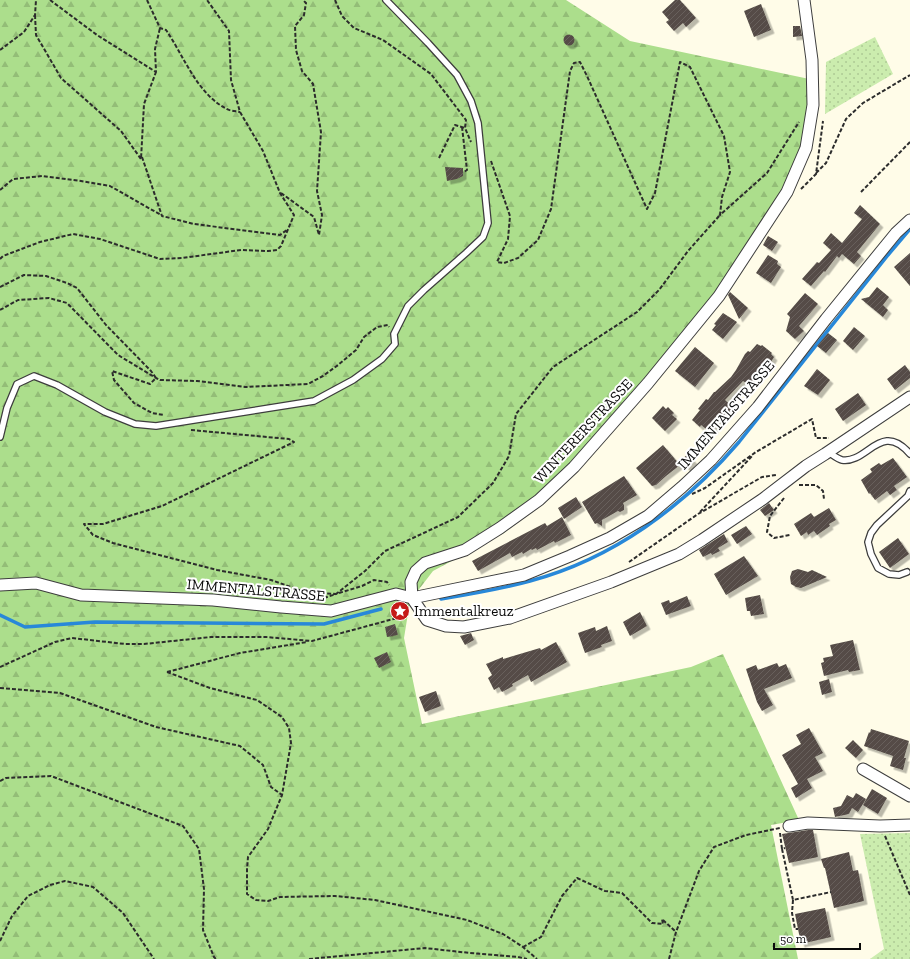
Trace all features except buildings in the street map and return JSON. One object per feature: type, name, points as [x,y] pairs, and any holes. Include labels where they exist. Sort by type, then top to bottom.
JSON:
[{"type":"street","name":"WINTERERSTRASSE","points":[[412,598],[411,582],[416,571],[425,563],[465,550],[500,528],[539,500],[574,467],[648,383],[719,296],[787,192],[806,148],[813,105],[812,60],[804,0]]},
{"type":"street","name":"IMMENTALSTRASSE","points":[[0,585],[36,583],[81,595],[213,600],[331,611],[396,594],[412,598],[524,575],[610,538],[648,516],[682,488],[711,460],[758,407],[826,319],[896,233],[910,220]]},
{"type":"street","points":[[412,598],[427,620],[446,626],[464,627],[510,618],[611,582],[679,554],[733,520],[806,466],[910,397]]},
{"type":"street","points":[[863,769],[910,796]]},
{"type":"street","points":[[789,826],[808,823],[880,826],[910,825]]},
{"type":"lane","points":[[0,437],[7,408],[17,384],[34,376],[57,385],[105,412],[135,424],[156,426],[314,401],[354,380],[382,359],[395,344],[394,334],[408,306],[483,237],[488,223],[478,123],[471,101],[457,75],[428,42],[386,0]]},
{"type":"lane","points":[[828,452],[842,460],[855,459],[878,442],[889,442],[898,444],[905,448],[910,454]]},
{"type":"lane","points":[[907,572],[899,575],[889,574],[878,568],[871,554],[868,542],[877,525],[908,496],[910,491]]},
{"type":"path","points":[[36,0],[36,35],[61,78],[121,131],[141,159]]},
{"type":"path","points":[[50,0],[97,35],[156,72]]},
{"type":"path","points":[[141,159],[144,104],[156,72],[155,49],[160,28],[146,0]]},
{"type":"path","points":[[0,259],[40,242],[72,234],[100,239],[160,258],[182,258],[241,250],[268,251],[277,250],[281,246],[294,215],[280,193],[263,151],[240,112],[231,80],[229,31],[207,0]]},
{"type":"path","points":[[280,193],[314,217],[319,235],[322,215],[317,191],[321,132],[313,84],[302,71],[296,50],[295,26],[304,14],[306,3],[303,0]]},
{"type":"path","points":[[335,0],[342,16],[354,28],[383,40],[431,74],[466,120],[464,127],[467,170],[464,172]]},
{"type":"path","points":[[0,50],[24,32],[35,14]]},
{"type":"path","points":[[160,28],[166,30],[195,79],[206,92],[226,109],[240,112]]},
{"type":"path","points":[[464,127],[472,145],[481,155],[491,161],[510,216],[508,238],[497,262],[504,263],[518,258],[538,240],[551,209],[570,71],[574,62],[580,62],[588,76],[647,209],[655,194],[680,62],[690,67],[724,136],[730,172],[722,198],[720,215]]},
{"type":"path","points":[[816,174],[826,163],[846,119],[862,103],[910,75]]},
{"type":"path","points":[[322,599],[329,598],[336,594],[365,571],[385,551],[458,517],[493,483],[509,456],[516,414],[553,368],[637,312],[659,290],[688,251],[720,215],[767,173],[801,118]]},
{"type":"path","points":[[439,158],[455,125],[464,127]]},
{"type":"path","points":[[861,192],[910,142]]},
{"type":"path","points":[[141,159],[143,156],[162,216]]},
{"type":"path","points":[[0,190],[13,179],[42,176],[81,181],[110,186],[162,216],[194,224],[280,235],[289,228]]},
{"type":"path","points":[[0,287],[24,275],[46,276],[77,288],[106,325],[156,378]]},
{"type":"path","points":[[0,310],[18,300],[49,298],[67,303],[118,355],[160,380],[197,381],[244,387],[308,384],[338,366],[356,350],[364,337],[377,327],[380,327]]},
{"type":"path","points":[[156,378],[150,384],[112,371],[114,380],[134,403],[152,413],[173,417],[175,424],[186,430],[288,439],[294,442],[162,506],[103,524],[84,524],[93,535],[114,543],[216,570],[271,580],[305,592],[336,594],[362,586],[374,580],[387,582],[396,594]]},
{"type":"path","points":[[690,495],[705,488],[756,452],[812,419],[816,438],[831,438]]},
{"type":"path","points":[[698,514],[756,452]]},
{"type":"path","points":[[627,563],[698,514],[762,477],[782,473]]},
{"type":"path","points":[[794,486],[816,485],[823,491],[824,499]]},
{"type":"path","points":[[786,495],[770,516],[767,532],[774,538],[790,535]]},
{"type":"path","points":[[412,598],[397,618],[312,641],[240,653],[167,672],[210,688],[258,700],[282,717],[289,728],[291,743],[282,795],[268,829],[248,857],[247,894],[256,900],[268,900],[280,897],[335,896],[375,900],[467,920],[503,934],[523,947],[537,959]]},
{"type":"path","points":[[0,667],[55,642],[72,638],[125,644],[144,644],[211,637],[312,641]]},
{"type":"path","points":[[0,688],[60,693],[156,727],[240,746],[263,765],[271,787],[282,795]]},
{"type":"path","points":[[0,781],[6,778],[51,776],[183,826],[199,849],[204,889],[203,930],[216,959]]},
{"type":"path","points":[[789,826],[779,833],[784,848],[793,900],[792,913],[795,929],[798,929]]},
{"type":"path","points":[[669,959],[676,932],[699,871],[714,847],[746,835],[789,826]]},
{"type":"path","points":[[880,826],[910,895]]},
{"type":"path","points":[[523,947],[541,937],[562,896],[577,878],[605,891],[622,893],[652,923],[663,924],[662,919],[676,932]]},
{"type":"path","points":[[0,941],[12,916],[28,896],[50,885],[65,881],[93,887],[124,913],[154,959]]},
{"type":"path","points":[[793,900],[830,892]]},
{"type":"path","points":[[309,959],[426,948],[527,959]]},
{"type":"green space","points":[[0,0],[566,0],[630,41],[814,80],[808,148],[719,297],[578,470],[504,533],[433,571],[410,601],[404,638],[422,724],[691,667],[723,654],[799,820],[771,825],[798,959],[0,959]]},
{"type":"green space","points":[[875,37],[893,74],[825,114],[826,62]]},
{"type":"green space","points":[[910,833],[910,959],[870,959],[884,949],[860,834]]},
{"type":"waterway","points":[[441,599],[530,581],[561,571],[590,559],[618,544],[671,508],[695,488],[739,442],[910,229]]},
{"type":"waterway","points":[[0,615],[25,627],[95,622],[324,624],[381,609]]},
{"type":"place","name":"Immentalkreuz","points":[[400,611]]}]
